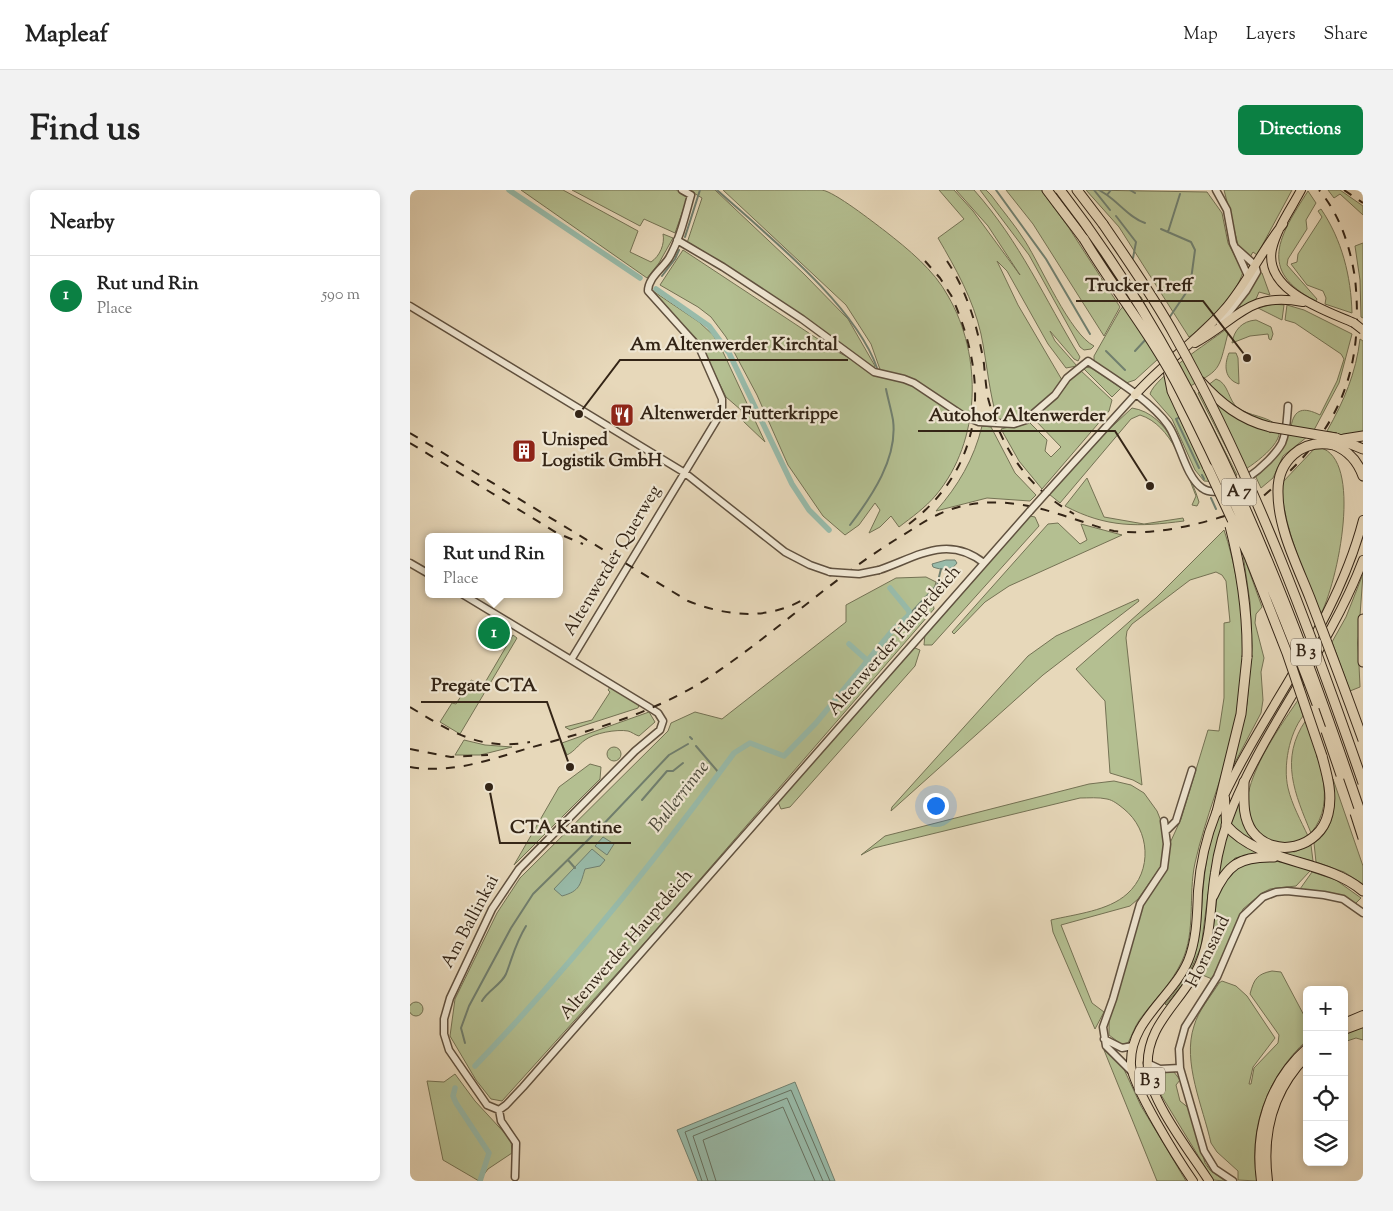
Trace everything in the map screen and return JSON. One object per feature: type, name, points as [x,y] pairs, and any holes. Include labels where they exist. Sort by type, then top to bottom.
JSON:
[{"type":"highway","name":"A 7","points":[[1047,190],[1084,239],[1167,367],[1206,442],[1267,574],[1316,701],[1363,838]]},
{"type":"highway","name":"A 7","points":[[1060,190],[1135,296],[1180,374],[1224,458],[1283,596],[1363,820]]},
{"type":"highway","name":"A 7","points":[[1077,190],[1149,293],[1175,335],[1241,465],[1273,541],[1321,666],[1363,783]]},
{"type":"highway","points":[[1167,367],[1172,391],[1248,556],[1286,653],[1328,776],[1330,805],[1325,824],[1314,837],[1294,847],[1268,844],[1253,832],[1244,810],[1244,782]]},
{"type":"highway","points":[[1197,377],[1225,405],[1244,419],[1363,449]]},
{"type":"highway","points":[[1363,436],[1313,444],[1296,452],[1284,464],[1280,474],[1278,495],[1287,538],[1363,740]]},
{"type":"highway","points":[[1337,441],[1359,466],[1363,476]]},
{"type":"highway","points":[[1217,812],[1241,714],[1247,657],[1247,628],[1240,570],[1225,506]]},
{"type":"highway","points":[[1363,619],[1363,662]]},
{"type":"highway","points":[[1226,825],[1248,842],[1282,857],[1338,875],[1363,892]]},
{"type":"highway","points":[[1213,896],[1222,877],[1237,863],[1256,857],[1282,857]]},
{"type":"main road","points":[[1300,190],[1272,250],[1274,268],[1284,284],[1307,303]]},
{"type":"main road","points":[[1135,395],[1156,372],[1187,347],[1226,308],[1269,241],[1283,224]]},
{"type":"main road","points":[[1187,347],[1244,310],[1266,300],[1281,299],[1307,303],[1351,322],[1363,325]]},
{"type":"main road","points":[[1351,322],[1363,330]]},
{"type":"main road","name":"B 3","points":[[1193,1181],[1141,1094],[1133,1073],[1133,1046],[1142,1025],[1174,985],[1189,958],[1195,936],[1203,857],[1217,812],[1246,755],[1333,603],[1354,554],[1363,520]]},
{"type":"main road","name":"B 3","points":[[1209,1181],[1155,1093],[1147,1063],[1150,1041],[1157,1027],[1190,984],[1200,963],[1209,932],[1215,874],[1226,825],[1244,782],[1266,740],[1324,643],[1363,560]]},
{"type":"main road","points":[[1226,796],[1224,813],[1226,825]]},
{"type":"main road","points":[[1348,1021],[1363,1015]]},
{"type":"main road","points":[[1348,1029],[1363,1023]]},
{"type":"main road","points":[[1261,1181],[1260,1145],[1266,1111],[1284,1075],[1303,1053]]},
{"type":"main road","points":[[1268,1181],[1266,1143],[1271,1116],[1284,1087],[1303,1061]]},
{"type":"street","name":"Altenwerder Querweg","points":[[571,660],[685,473],[720,414],[723,405],[706,360],[696,343],[651,297],[648,291],[649,283],[669,258],[676,240],[691,195],[682,190]]},
{"type":"street","points":[[1216,190],[1227,210],[1236,248],[1248,276]]},
{"type":"street","points":[[676,240],[747,282],[874,372],[914,383],[971,420],[996,424],[1014,424],[1026,420],[1055,395],[1067,378],[1088,361],[1135,395],[1168,426],[1194,479],[1203,490],[1208,491],[1236,485],[1257,472],[1271,459],[1286,433],[1288,406]]},
{"type":"street","points":[[1216,329],[1255,277],[1257,270],[1255,265],[1236,248]]},
{"type":"street","points":[[410,306],[685,473],[785,552],[803,562],[830,572],[859,574],[879,570],[926,552],[947,548],[967,552],[984,563]]},
{"type":"street","name":"Altenwerder Hauptdeich","points":[[499,1110],[511,1100],[1030,511],[1135,395]]},
{"type":"street","points":[[410,562],[425,571]]},
{"type":"street","points":[[469,598],[571,660]]},
{"type":"street","name":"Am Ballinkai","points":[[499,1110],[487,1105],[449,1050],[444,1034],[444,1019],[450,998],[479,934],[510,879],[613,773],[660,730],[663,722],[658,713],[571,660]]},
{"type":"street","points":[[1166,831],[1176,821],[1192,770]]},
{"type":"street","points":[[1133,1073],[1108,1048],[1104,1039],[1104,1022],[1113,999],[1140,904],[1164,868],[1167,856],[1164,820]]},
{"type":"street","name":"Hornsand","points":[[1233,1181],[1218,1172],[1206,1157],[1180,1068],[1179,1049],[1185,1027],[1217,977],[1243,916],[1258,901],[1276,892],[1297,892],[1343,899],[1363,913]]},
{"type":"street","points":[[1104,1039],[1122,1048],[1133,1046]]},
{"type":"street","points":[[1147,1063],[1160,1069],[1180,1068]]},
{"type":"street","points":[[499,1110],[501,1121],[516,1143],[515,1177]]},
{"type":"shaded area","points":[[521,190],[563,190],[638,231],[630,252],[651,262],[661,250],[663,234],[673,238],[659,263],[647,278]]},
{"type":"shaded area","points":[[572,190],[676,190],[688,196],[675,233],[644,219],[640,226]]},
{"type":"shaded area","points":[[689,190],[715,190],[804,274],[848,319],[875,366],[874,369],[687,243],[702,198]]},
{"type":"shaded area","points":[[723,190],[822,190],[828,192],[844,201],[894,238],[928,269],[948,296],[959,320],[967,345],[971,371],[972,398],[969,424],[962,450],[951,473],[932,500],[899,527],[891,516],[880,527],[869,533],[880,510],[875,503],[859,525],[845,535],[823,516],[788,465],[757,395],[726,337],[711,317],[698,307],[660,285],[683,250],[836,351],[882,375],[871,344],[846,305]]},
{"type":"shaded area","points":[[939,190],[954,190],[973,211],[1020,275],[988,226],[956,190],[974,190],[991,210],[1019,251],[1080,357],[1078,361],[1074,359],[1050,331],[1055,341],[1077,366],[1066,368],[1048,344],[1007,271],[997,261],[1018,305],[1062,380],[1057,389],[1019,422],[998,422],[992,400],[978,321],[963,285],[938,238],[964,219]]},
{"type":"shaded area","points":[[980,190],[986,190],[991,195],[1021,235],[1075,328],[1094,346],[1091,349],[1084,350],[1080,347],[1029,255]]},
{"type":"shaded area","points":[[1006,190],[1041,190],[1069,228],[1120,307],[1104,336],[1033,224]]},
{"type":"shaded area","points":[[1086,190],[1207,192],[1222,213],[1228,243],[1243,272],[1229,298],[1189,337],[1119,227]]},
{"type":"shaded area","points":[[1224,190],[1292,190],[1257,255],[1253,252],[1250,257],[1238,245]]},
{"type":"shaded area","points":[[1328,190],[1340,190],[1363,206],[1363,215],[1340,194],[1334,198]]},
{"type":"shaded area","points":[[1308,191],[1316,203],[1306,220],[1307,229],[1288,259],[1287,265],[1317,299],[1316,301],[1297,289],[1286,277],[1280,265],[1279,251],[1282,237]]},
{"type":"shaded area","points":[[1321,209],[1335,233],[1344,259],[1350,286],[1352,313],[1325,304],[1326,298],[1323,291],[1307,285],[1291,264],[1297,262],[1298,254],[1322,217],[1318,211]]},
{"type":"shaded area","points":[[1363,243],[1363,318],[1361,317],[1360,280],[1355,246]]},
{"type":"shaded area","points":[[1259,272],[1262,273],[1270,295],[1259,292],[1256,299],[1241,307],[1239,305]]},
{"type":"shaded area","points":[[653,291],[699,322],[713,335],[723,352],[765,442],[743,421],[741,410],[726,397],[699,341],[657,298]]},
{"type":"shaded area","points":[[1135,293],[1141,297],[1169,349],[1135,380],[1126,383],[1094,362],[1094,356],[1120,310]]},
{"type":"shaded area","points":[[1274,304],[1284,305],[1282,320],[1258,308]]},
{"type":"shaded area","points":[[1287,305],[1304,310],[1352,334],[1339,383],[1314,430],[1291,427],[1292,421],[1297,413],[1305,410],[1320,415],[1337,381],[1344,359],[1341,354],[1295,323],[1285,320]]},
{"type":"shaded area","points":[[1256,320],[1271,327],[1273,334],[1271,340],[1268,334],[1250,336],[1232,343],[1237,330],[1243,324]]},
{"type":"shaded area","points":[[1225,330],[1228,333],[1222,356],[1216,368],[1212,373],[1185,389],[1188,393],[1194,390],[1237,475],[1218,482],[1204,481],[1195,470],[1172,419],[1150,394],[1154,387],[1172,369]]},
{"type":"shaded area","points":[[1360,339],[1363,341],[1363,432],[1346,436],[1327,431],[1348,387],[1356,364]]},
{"type":"shaded area","points":[[1229,353],[1236,353],[1238,358],[1239,384],[1230,379],[1226,371]]},
{"type":"shaded area","points":[[1085,367],[1091,368],[1121,388],[1112,397],[1084,369]]},
{"type":"shaded area","points":[[1079,369],[1112,400],[1109,411],[1042,489],[1019,461],[1001,429],[1029,422],[1047,440],[1045,451],[1051,457],[1061,447],[1033,418],[1062,391]]},
{"type":"shaded area","points":[[1216,379],[1224,384],[1232,401],[1238,408],[1273,423],[1277,426],[1279,432],[1278,439],[1273,446],[1251,466],[1239,473],[1198,393]]},
{"type":"shaded area","points":[[1132,408],[1145,412],[1166,429],[1180,454],[1196,493],[1199,502],[1197,506],[1192,505],[1196,496],[1176,449],[1161,428],[1151,420],[1140,415],[1131,419],[1060,503],[1049,494],[1102,436]]},
{"type":"shaded area","points":[[982,426],[991,427],[1015,473],[1036,495],[1030,501],[987,498],[936,511],[951,492],[970,461]]},
{"type":"shaded area","points":[[1289,434],[1307,437],[1283,456],[1273,478],[1261,488],[1255,475],[1275,457]]},
{"type":"shaded area","points":[[1316,447],[1331,454],[1339,469],[1344,491],[1341,544],[1335,571],[1321,614],[1290,534],[1281,484]]},
{"type":"shaded area","points":[[1087,478],[1104,517],[1144,524],[1183,518],[1184,521],[1137,525],[1123,524],[1095,518],[1065,506]]},
{"type":"shaded area","points":[[1030,516],[1035,517],[1039,526],[932,645],[924,645],[925,634]]},
{"type":"shaded area","points":[[1058,523],[1080,544],[1087,540],[1081,524],[1122,535],[1009,586],[985,602],[954,634],[952,632],[1048,524]]},
{"type":"shaded area","points":[[1224,530],[1236,578],[1243,628],[1240,705],[1226,763],[1195,863],[1189,938],[1182,961],[1173,977],[1140,1019],[1128,1043],[1121,1044],[1109,1035],[1109,1017],[1118,994],[1142,908],[1168,860],[1170,843],[1181,819],[1208,730],[1219,731],[1224,698],[1224,623],[1230,622],[1226,581],[1222,575],[1216,572],[1190,580],[1132,624],[1127,631],[1126,638],[1142,785],[1133,780],[1110,773],[1105,701],[1076,669],[1156,598]]},
{"type":"shaded area","points":[[1243,554],[1262,607],[1256,614],[1255,623],[1264,658],[1261,672],[1263,700],[1261,713],[1232,768],[1247,704],[1252,646],[1250,602]]},
{"type":"shaded area","points":[[1363,574],[1358,643],[1360,687],[1350,691],[1332,642],[1346,617]]},
{"type":"shaded area","points":[[926,577],[936,582],[932,596],[934,609],[657,929],[502,1101],[491,1099],[476,1080],[450,1036],[455,999],[497,913],[520,878],[668,731],[671,723],[695,712],[722,719],[846,622],[846,605],[896,578]]},
{"type":"shaded area","points":[[1138,599],[1139,601],[1043,675],[891,811],[892,807],[1028,656],[1056,636]]},
{"type":"shaded area","points":[[513,635],[517,638],[460,734],[440,722],[452,703],[456,704],[471,680],[483,686]]},
{"type":"shaded area","points":[[915,648],[920,650],[915,666],[790,807],[781,809],[778,802]]},
{"type":"shaded area","points":[[610,687],[639,705],[638,708],[570,730],[565,727],[592,720],[610,692],[608,690]]},
{"type":"shaded area","points":[[1298,700],[1303,716],[1294,732],[1288,750],[1286,770],[1292,801],[1308,836],[1298,841],[1278,843],[1268,840],[1253,828],[1247,812],[1248,793],[1265,751]]},
{"type":"shaded area","points":[[649,712],[655,722],[639,736],[629,731],[612,731],[600,734],[585,740],[567,755],[562,743]]},
{"type":"shaded area","points":[[1306,720],[1323,778],[1324,792],[1319,820],[1311,833],[1295,790],[1291,763],[1298,734]]},
{"type":"shaded area","points":[[464,740],[485,745],[512,747],[480,755],[455,755]]},
{"type":"shaded area","points":[[611,747],[617,747],[621,754],[617,761],[611,761],[607,757],[607,751]]},
{"type":"shaded area","points":[[590,764],[601,767],[600,779],[514,865],[559,787]]},
{"type":"shaded area","points":[[1333,779],[1363,866],[1363,884],[1344,872],[1316,862],[1314,843],[1327,830],[1334,806]]},
{"type":"shaded area","points":[[1114,781],[1131,785],[1144,793],[1157,811],[1161,821],[1164,848],[1162,865],[1138,899],[1130,906],[1061,925],[1092,1003],[1104,1012],[1095,1029],[1053,932],[1051,920],[1091,911],[1111,904],[1127,894],[1135,885],[1144,863],[1143,839],[1133,818],[1118,804],[1104,798],[1080,798],[874,848],[861,855],[885,836],[1089,784]]},
{"type":"shaded area","points":[[1240,798],[1248,832],[1294,852],[1311,845],[1313,861],[1267,849],[1245,837],[1230,821]]},
{"type":"shaded area","points":[[1220,812],[1224,824],[1210,879],[1201,947],[1186,980],[1166,1005],[1189,969],[1195,954],[1199,938],[1207,857]]},
{"type":"shaded area","points":[[1228,831],[1261,852],[1235,858],[1216,877]]},
{"type":"shaded area","points":[[1257,858],[1292,864],[1310,871],[1296,886],[1270,889],[1262,893],[1243,909],[1212,979],[1200,974],[1211,945],[1217,897],[1226,874]]},
{"type":"shaded area","points":[[1312,872],[1336,880],[1361,898],[1355,904],[1331,894],[1300,889]]},
{"type":"shaded area","points":[[1272,971],[1281,972],[1303,1013],[1303,1044],[1281,1070],[1264,1104],[1255,1142],[1257,1181],[1238,1180],[1238,1171],[1217,1152],[1211,1143],[1192,1069],[1191,1040],[1198,1015],[1219,983],[1222,981],[1236,986],[1247,996],[1275,1038],[1253,1067],[1249,1084],[1251,1084],[1254,1068],[1278,1043],[1279,1035],[1250,994],[1257,978]]},
{"type":"shaded area","points":[[413,1002],[419,1002],[423,1009],[419,1016],[413,1016],[409,1012],[409,1006]]},
{"type":"shaded area","points":[[1363,1026],[1363,1040],[1356,1038],[1348,1041],[1348,1032]]},
{"type":"shaded area","points":[[1104,1050],[1122,1065],[1141,1106],[1186,1181],[1157,1181]]},
{"type":"shaded area","points":[[1174,1072],[1180,1080],[1176,1085],[1180,1101],[1190,1109],[1205,1163],[1210,1170],[1225,1181],[1213,1180],[1158,1090],[1155,1074]]},
{"type":"shaded area","points":[[455,1074],[475,1101],[511,1140],[512,1153],[488,1169],[479,1181],[443,1160],[427,1081],[444,1082]]},
{"type":"water","points":[[946,560],[955,560],[957,563],[955,566],[946,569],[933,567],[932,564]]},
{"type":"water","points":[[603,837],[614,844],[607,855],[595,846]]},
{"type":"water","points":[[592,849],[605,860],[600,866],[585,869],[578,887],[562,896],[554,889]]},
{"type":"water","points":[[795,1082],[835,1181],[698,1181],[677,1130]]},
{"type":"waterway","points":[[509,190],[640,278]]},
{"type":"waterway","points":[[685,237],[700,190]]},
{"type":"waterway","points":[[717,190],[784,249],[830,296],[850,320],[866,344],[877,368]]},
{"type":"waterway","points":[[996,190],[1046,259],[1090,334]]},
{"type":"waterway","points":[[1094,190],[1110,210]]},
{"type":"waterway","points":[[1099,190],[1107,195],[1111,190]]},
{"type":"waterway","points":[[1130,190],[1135,193]]},
{"type":"waterway","points":[[1168,232],[1180,194]]},
{"type":"waterway","points":[[1107,195],[1130,214],[1145,223]]},
{"type":"waterway","points":[[1116,216],[1136,242],[1133,258]]},
{"type":"waterway","points":[[1161,229],[1191,242],[1195,250],[1190,287],[1169,318]]},
{"type":"waterway","points":[[662,276],[675,259],[679,250]]},
{"type":"waterway","points":[[656,289],[709,326],[729,353],[792,484],[809,510],[829,530]]},
{"type":"waterway","points":[[1135,351],[1147,338]]},
{"type":"waterway","points":[[1106,351],[1125,370]]},
{"type":"waterway","points":[[850,525],[867,502],[882,476],[891,448],[893,420],[886,389]]},
{"type":"waterway","points":[[1181,417],[1176,419],[1199,468]]},
{"type":"waterway","points":[[1202,475],[1204,479]]},
{"type":"waterway","points":[[1211,498],[1216,509]]},
{"type":"waterway","points":[[909,615],[937,585],[941,569]]},
{"type":"waterway","name":"Bullerrinne","points":[[475,1066],[544,991],[610,914],[734,753],[750,743],[784,756],[816,723],[892,631],[909,615],[909,611],[890,588]]},
{"type":"waterway","name":"Bullerrinne","points":[[849,644],[869,662]]},
{"type":"waterway","points":[[465,1043],[461,1028],[469,1006],[511,928],[533,894],[596,832],[669,755],[688,744]]},
{"type":"waterway","points":[[696,746],[719,773]]},
{"type":"waterway","points":[[642,800],[667,771],[673,771],[683,763]]},
{"type":"waterway","points":[[568,860],[575,868]]},
{"type":"waterway","points":[[482,1001],[504,978],[526,926]]},
{"type":"waterway","name":"Bullerrinne","points":[[455,1088],[453,1096],[456,1103],[489,1153],[480,1181]]},
{"type":"railway","points":[[410,767],[441,769],[470,765],[601,727],[671,699],[737,658],[871,556],[928,520],[956,508],[972,504],[989,503],[1022,505],[1038,508],[1108,530],[1144,532],[1160,531],[1206,522],[1234,513],[1250,505],[1265,495],[1290,471],[1325,428],[1338,406],[1347,383],[1353,359],[1357,307],[1353,266],[1343,231],[1333,210],[1319,190]]},
{"type":"railway","points":[[1344,190],[1363,203]]},
{"type":"railway","points":[[925,261],[940,278],[954,300]]},
{"type":"railway","points":[[947,261],[966,297],[975,324],[984,364],[988,398],[1000,434],[1030,479],[1058,504],[1074,514]]},
{"type":"railway","points":[[909,524],[935,500],[954,475],[967,447],[974,418],[975,389],[971,358],[963,326],[951,295]]},
{"type":"railway","points":[[410,433],[688,601],[717,610],[746,614],[776,611],[804,599]]},
{"type":"railway","points":[[410,443],[557,533]]},
{"type":"railway","points":[[563,536],[583,544]]},
{"type":"railway","points":[[410,707],[439,724],[467,737],[496,744],[530,742]]},
{"type":"railway","points":[[410,749],[451,757],[488,755]]},
{"type":"place","name":"Trucker Treff","points":[[1247,358]]},
{"type":"place","name":"Am Altenwerder Kirchtal","points":[[579,414]]},
{"type":"place","name":"Altenwerder Futterkrippe","points":[[622,415]]},
{"type":"place","name":"Unisped Logistik GmbH","points":[[524,451]]},
{"type":"place","name":"Autohof Altenwerder","points":[[1150,486]]},
{"type":"place","name":"Rut und Rin","points":[[494,633]]},
{"type":"place","name":"Pregate CTA","points":[[570,767]]},
{"type":"place","name":"CTA Kantine","points":[[489,787]]}]
